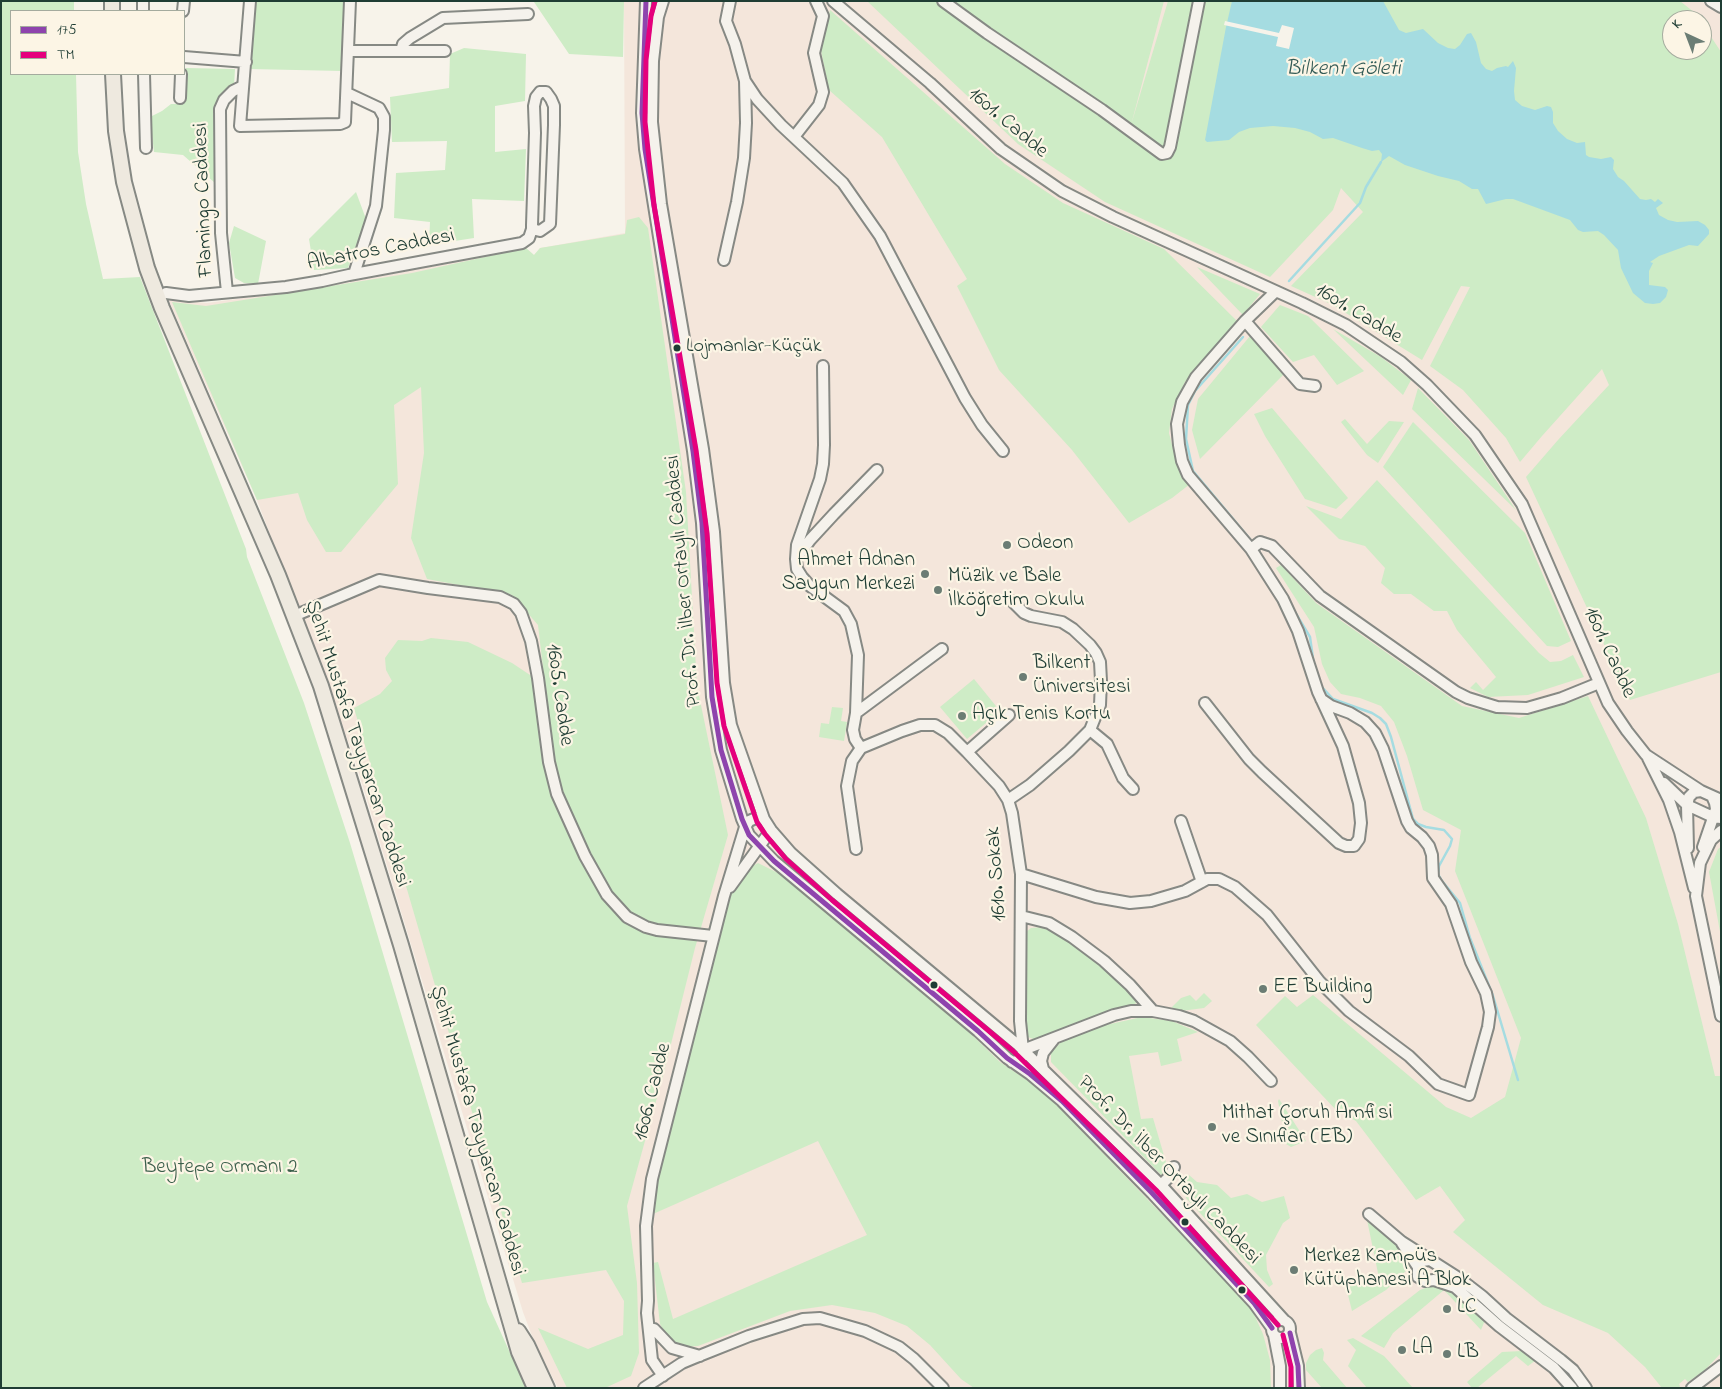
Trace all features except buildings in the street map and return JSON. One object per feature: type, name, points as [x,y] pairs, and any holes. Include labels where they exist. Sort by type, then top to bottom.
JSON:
[{"type":"main road","name":"Şehit Mustafa Tayyarcan Caddesi","points":[[113,75],[116,131],[124,182],[147,268],[165,316],[278,575],[321,686],[401,944],[429,1047],[519,1352],[535,1388]]},
{"type":"main road","name":"Şehit Mustafa Tayyarcan Caddesi","points":[[511,1320],[527,1346],[547,1388]]},
{"type":"street","points":[[250,1],[240,126],[340,124],[345,122],[350,1]]},
{"type":"street","name":"Prof. Dr. İlber Ortaylı Caddesi","points":[[646,1],[642,113],[644,149],[693,451],[702,523],[712,697],[722,750],[745,827],[749,835],[774,861],[978,1031],[1009,1060],[1030,1074],[1062,1101],[1152,1193],[1254,1303],[1273,1331],[1280,1366],[1280,1388]]},
{"type":"street","name":"Prof. Dr. İlber Ortaylı Caddesi","points":[[663,1],[658,16],[653,61],[652,104],[652,122],[661,204],[704,458],[714,532],[725,692],[731,726],[764,819],[791,853],[837,894],[1018,1042],[1161,1185],[1290,1325],[1290,1333],[1298,1366],[1299,1388]]},
{"type":"street","points":[[724,260],[737,202],[744,158],[745,81],[735,44],[726,21],[730,1]]},
{"type":"street","points":[[794,137],[819,105],[824,92],[814,53],[824,16],[816,1]]},
{"type":"street","name":"1601. Cadde","points":[[833,1],[930,83],[1001,149],[1062,191],[1113,217],[1302,303],[1346,326],[1401,362],[1427,384],[1475,435],[1522,504],[1608,703],[1646,755],[1701,791],[1716,798]]},
{"type":"street","points":[[943,1],[987,33],[1102,110],[1162,154],[1167,153],[1170,147],[1199,1]]},
{"type":"street","points":[[1712,1],[1721,7]]},
{"type":"street","points":[[401,51],[403,44],[410,38],[443,18],[528,14]]},
{"type":"street","points":[[348,51],[445,50]]},
{"type":"street","points":[[185,57],[246,62]]},
{"type":"street","points":[[144,75],[146,148]]},
{"type":"street","points":[[180,98],[181,75]]},
{"type":"street","points":[[745,81],[757,99],[843,183],[880,236],[965,398],[982,425],[1004,450]]},
{"type":"street","name":"Flamingo Caddesi","points":[[227,292],[221,233],[220,109],[224,100],[233,91],[243,86]]},
{"type":"street","name":"Albatros Caddesi","points":[[166,293],[189,296],[322,282],[354,274],[522,243],[529,238],[532,229],[534,106],[536,96],[540,92],[546,92],[554,106],[550,224],[540,231],[532,229]]},
{"type":"street","points":[[347,93],[379,108],[384,117],[376,206],[354,274]]},
{"type":"street","points":[[1205,703],[1249,759],[1262,772],[1339,843],[1346,846],[1354,846],[1359,839],[1360,831],[1359,802],[1343,746],[1321,699],[1298,631],[1254,546],[1188,475],[1182,461],[1177,424],[1182,402],[1196,377],[1245,321],[1275,292]]},
{"type":"street","points":[[1245,321],[1300,384],[1315,386]]},
{"type":"street","points":[[824,366],[823,464],[820,479],[797,546],[796,559],[797,569],[802,577],[810,586],[844,611],[852,624],[858,655],[854,730],[855,740],[861,748],[852,761],[847,786],[856,849]]},
{"type":"street","points":[[796,559],[810,540],[877,470]]},
{"type":"street","points":[[1254,546],[1272,546],[1320,596],[1456,692],[1468,698],[1497,707],[1527,708],[1562,698],[1599,683]]},
{"type":"street","name":"1605. Cadde","points":[[294,616],[379,580],[494,596],[514,604],[521,613],[531,641],[549,762],[557,794],[585,856],[607,895],[627,917],[646,927],[657,930],[713,936]]},
{"type":"street","points":[[1008,800],[1030,785],[1090,730],[1100,704],[1101,689],[1100,662],[1090,645],[1068,625],[1031,616],[1012,601]]},
{"type":"street","points":[[856,713],[942,649]]},
{"type":"street","points":[[1021,874],[1096,897],[1130,903],[1151,901],[1172,895],[1207,879],[1220,879],[1235,887],[1267,915],[1320,982],[1349,1011],[1409,1056],[1438,1084],[1469,1095],[1488,1027],[1490,1012],[1486,993],[1471,962],[1451,904],[1433,878],[1432,855],[1428,846],[1407,821],[1383,750],[1375,733],[1365,722],[1350,713],[1331,706],[1321,699]]},
{"type":"street","points":[[968,752],[1009,714]]},
{"type":"street","name":"1610. Sokak","points":[[861,748],[920,724],[935,725],[948,733],[968,752],[999,786],[1008,800],[1012,813],[1021,874],[1020,1022],[1018,1042]]},
{"type":"street","points":[[1090,730],[1107,744],[1123,778],[1133,790]]},
{"type":"street","points":[[1646,755],[1669,800],[1689,867],[1721,1016]]},
{"type":"street","points":[[1658,777],[1687,805],[1717,818]]},
{"type":"street","points":[[1689,867],[1687,805],[1689,797],[1694,792],[1701,791]]},
{"type":"street","points":[[1696,896],[1700,863],[1706,838],[1717,818],[1716,798]]},
{"type":"street","points":[[745,827],[756,818],[764,819]]},
{"type":"street","points":[[1181,821],[1202,882]]},
{"type":"street","name":"1606. Cadde","points":[[660,1371],[652,1360],[647,1313],[646,1226],[652,1179],[713,936],[745,827]]},
{"type":"street","points":[[758,845],[767,837],[771,830]]},
{"type":"street","points":[[1700,863],[1711,840],[1721,831]]},
{"type":"street","name":"1606. Cadde","points":[[724,896],[758,845]]},
{"type":"street","points":[[1020,916],[1049,923],[1072,937],[1104,961],[1130,985],[1152,1011]]},
{"type":"street","points":[[1018,1042],[1035,1046],[1114,1015],[1131,1011],[1152,1011],[1194,1021],[1230,1041],[1271,1081]]},
{"type":"street","points":[[1043,1069],[1041,1061],[1043,1053],[1054,1038]]},
{"type":"street","points":[[1018,1042],[1022,1057],[1018,1062],[1009,1060],[1005,1052],[1007,1047],[1013,1043],[1018,1042],[1024,1041],[1035,1046]]},
{"type":"street","points":[[1152,1193],[1170,1176],[1174,1167]]},
{"type":"street","points":[[1369,1214],[1402,1242],[1460,1279],[1482,1296],[1506,1318],[1573,1370],[1586,1388]]},
{"type":"street","points":[[1203,1248],[1211,1240]]},
{"type":"street","points":[[1402,1242],[1418,1267],[1418,1277],[1426,1281],[1434,1280],[1455,1287],[1499,1326],[1548,1363],[1572,1388]]},
{"type":"street","points":[[1418,1267],[1422,1261],[1434,1262]]},
{"type":"street","points":[[1434,1262],[1439,1273],[1434,1280]]},
{"type":"street","name":"1606. Cadde","points":[[648,1301],[652,1312],[660,1371]]},
{"type":"street","points":[[639,1388],[644,1388],[660,1371],[803,1319],[820,1318],[865,1332],[899,1347],[943,1388]]},
{"type":"street","points":[[1284,1320],[1276,1321],[1273,1331],[1282,1338],[1290,1333]]},
{"type":"street","points":[[654,1329],[672,1348],[700,1356]]},
{"type":"street","points":[[1692,1388],[1721,1366]]},
{"type":"street","points":[[1702,1388],[1721,1366]]},
{"type":"shaded area","name":"Bilkent Üniversitesi","points":[[624,1],[1701,1],[1721,13],[1721,1388],[558,1388],[535,1344],[523,1312],[353,754],[257,500],[168,299],[207,303],[259,296],[372,278],[526,248],[534,255],[540,248],[625,233]]},
{"type":"green space","name":"Beytepe Ormanı 2","points":[[1,1],[74,1],[74,10],[10,10],[10,75],[76,75],[78,152],[86,204],[103,279],[140,277],[246,549],[247,557],[304,703],[350,843],[487,1302],[526,1388],[1,1388]]},
{"type":"green space","points":[[253,1],[345,1],[343,71],[249,69]]},
{"type":"green space","points":[[526,1],[624,1],[623,57],[569,54],[534,2]]},
{"type":"green space","points":[[867,1],[1164,1],[1131,125],[1168,1],[1680,1],[1691,10],[1662,10],[1662,60],[1712,60],[1712,38],[1721,52],[1721,672],[1630,700],[1526,477],[1609,385],[1602,369],[1520,462],[1506,438],[1463,390],[1430,366],[1470,287],[1461,286],[1422,360],[1333,305],[1291,286],[1363,212],[1341,188],[1333,210],[1270,277],[1105,202],[1018,144]]},
{"type":"green space","points":[[830,10],[1005,164],[1063,203],[1164,249],[1237,321],[1185,382],[1172,409],[1169,433],[1178,468],[1190,484],[1172,498],[1129,523],[1072,450],[999,370],[957,286],[967,279],[882,137],[829,90],[821,51]]},
{"type":"green space","points":[[464,48],[526,54],[525,101],[495,106],[495,152],[526,149],[524,201],[472,199],[474,238],[429,245],[430,222],[394,218],[396,173],[445,170],[447,141],[392,142],[390,97],[449,88],[450,54]]},
{"type":"green space","points":[[186,68],[235,69],[234,86],[225,91],[217,103],[215,183],[183,155],[154,152],[150,117],[171,104],[183,104]]},
{"type":"green space","points":[[356,192],[366,219],[348,268],[314,270],[309,239]]},
{"type":"green space","points":[[639,217],[648,228],[686,492],[697,686],[728,835],[695,948],[664,1072],[627,1206],[637,1283],[639,1353],[631,1376],[605,1388],[567,1388],[538,1328],[588,1349],[623,1335],[624,1301],[606,1270],[522,1283],[354,708],[380,694],[392,681],[386,670],[385,658],[398,640],[422,641],[431,638],[468,642],[512,663],[545,685],[538,625],[512,595],[427,579],[411,538],[424,453],[421,387],[394,405],[398,484],[341,552],[326,552],[307,520],[298,493],[257,500],[172,302],[206,306],[412,273],[526,248],[534,255],[540,248],[625,234],[627,220]]},
{"type":"green space","points":[[234,226],[266,241],[258,284],[244,283],[235,278],[229,243]]},
{"type":"green space","points":[[1197,267],[1260,294],[1243,315]]},
{"type":"green space","points":[[1280,305],[1308,316],[1364,371],[1337,385],[1314,355],[1293,362],[1261,327]]},
{"type":"green space","points":[[1333,329],[1381,357],[1411,380],[1403,395]]},
{"type":"green space","points":[[1250,336],[1284,374],[1200,459],[1192,430],[1198,399]]},
{"type":"green space","points":[[1418,388],[1469,440],[1516,510],[1412,409]]},
{"type":"green space","points":[[1272,408],[1348,498],[1336,509],[1305,499],[1265,436],[1254,414]]},
{"type":"green space","points":[[1345,419],[1367,444],[1389,421],[1404,422],[1378,463],[1367,455],[1341,422]]},
{"type":"green space","points":[[1413,422],[1525,533],[1571,641],[1558,647],[1547,646],[1383,467]]},
{"type":"green space","points":[[1377,480],[1539,653],[1550,662],[1561,661],[1573,655],[1584,677],[1528,695],[1488,697],[1470,688],[1476,682],[1483,690],[1496,677],[1457,630],[1447,611],[1434,611],[1411,594],[1394,594],[1381,583],[1385,568],[1365,546],[1339,539],[1306,506],[1341,519]]},
{"type":"green space","points":[[1281,565],[1316,603],[1462,706],[1519,718],[1588,696],[1646,818],[1678,924],[1715,1076],[1721,1076],[1721,1353],[1704,1371],[1688,1382],[1685,1379],[1679,1384],[1679,1388],[1662,1388],[1645,1367],[1608,1333],[1543,1305],[1453,1232],[1465,1220],[1440,1186],[1416,1200],[1356,1121],[1337,1111],[1256,1025],[1285,996],[1297,1007],[1313,995],[1446,1107],[1471,1118],[1505,1097],[1521,1038],[1455,871],[1461,830],[1423,810],[1407,756],[1394,722],[1381,706],[1360,698],[1341,694],[1330,682],[1322,664],[1314,627],[1276,568]]},
{"type":"green space","points":[[974,679],[1000,711],[967,739],[940,707]]},
{"type":"green space","points":[[832,707],[843,708],[841,721],[847,722],[844,741],[819,737],[821,723],[829,724]]},
{"type":"green space","points":[[1721,847],[1721,937],[1709,872],[1718,849]]},
{"type":"green space","points":[[758,863],[780,874],[970,1033],[1000,1062],[1043,1091],[1231,1286],[1253,1312],[1263,1334],[1270,1360],[1271,1388],[974,1388],[961,1379],[930,1345],[907,1326],[875,1313],[832,1305],[790,1311],[698,1346],[682,1347],[668,1339],[660,1324],[653,1263],[658,1262],[673,1319],[867,1235],[818,1141],[653,1214],[653,1199],[726,897],[744,871]]},
{"type":"green space","points":[[1042,927],[1064,937],[1089,956],[1116,978],[1137,1003],[1036,1040],[1028,1037],[1026,1032],[1025,933],[1031,928]]},
{"type":"green space","points":[[1204,993],[1212,1001],[1204,1008],[1181,1011],[1174,1010],[1172,1007],[1181,998],[1190,995],[1196,1001]]},
{"type":"green space","points":[[1142,1017],[1172,1021],[1198,1032],[1177,1039],[1182,1061],[1161,1066],[1158,1052],[1129,1056],[1141,1119],[1153,1118],[1168,1169],[1162,1176],[1051,1062],[1051,1052],[1063,1040],[1101,1026]]},
{"type":"green space","points":[[1279,1099],[1306,1141],[1291,1147],[1286,1144]]},
{"type":"green space","points":[[1189,1175],[1197,1182],[1217,1185],[1231,1198],[1247,1194],[1262,1202],[1284,1196],[1290,1218],[1283,1223],[1266,1255],[1267,1270],[1273,1284],[1269,1287],[1186,1198],[1184,1183]]},
{"type":"green space","points":[[1366,1215],[1399,1243],[1410,1267],[1386,1290],[1352,1311],[1346,1287],[1379,1278]]},
{"type":"green space","points":[[1434,1285],[1452,1290],[1485,1320],[1481,1330],[1444,1290],[1393,1333],[1384,1348],[1361,1336],[1420,1290]]},
{"type":"green space","points":[[1353,1338],[1384,1356],[1413,1388],[1367,1388],[1348,1366],[1356,1350],[1347,1340]]},
{"type":"green space","points":[[1322,1348],[1324,1353],[1323,1360],[1347,1388],[1322,1388],[1306,1370],[1306,1363],[1310,1355]]},
{"type":"green space","points":[[1522,1351],[1536,1360],[1528,1366],[1516,1356],[1477,1388],[1472,1388],[1467,1382],[1502,1352]]},
{"type":"water","name":"Bilkent Göleti","points":[[1232,1],[1383,1],[1399,30],[1406,33],[1423,29],[1438,43],[1455,49],[1467,34],[1471,33],[1476,42],[1481,63],[1486,69],[1492,71],[1497,68],[1508,67],[1513,61],[1516,68],[1515,100],[1522,106],[1535,110],[1547,106],[1551,107],[1553,123],[1558,131],[1567,139],[1577,143],[1585,142],[1586,155],[1589,157],[1601,159],[1611,157],[1614,160],[1613,169],[1618,177],[1640,199],[1651,199],[1655,202],[1658,199],[1663,203],[1656,208],[1659,215],[1677,222],[1698,221],[1705,225],[1709,230],[1709,234],[1698,246],[1689,245],[1659,256],[1650,262],[1653,263],[1649,271],[1649,285],[1665,287],[1668,290],[1666,297],[1660,303],[1645,303],[1633,293],[1621,268],[1618,250],[1604,235],[1598,231],[1583,232],[1578,230],[1570,220],[1513,199],[1486,204],[1478,189],[1472,189],[1459,181],[1405,165],[1389,156],[1381,162],[1382,154],[1379,150],[1372,151],[1333,138],[1323,139],[1310,132],[1295,128],[1273,126],[1250,128],[1239,132],[1229,140],[1207,142],[1205,140]]},
{"type":"pier","points":[[1225,21],[1279,33],[1282,25],[1294,28],[1289,49],[1276,46],[1278,37],[1224,25]]},
{"type":"waterway","points":[[1289,281],[1360,203],[1366,187],[1381,162]]},
{"type":"waterway","points":[[1243,337],[1195,391],[1188,405],[1186,439],[1193,471],[1254,544]]},
{"type":"waterway","points":[[1257,549],[1310,637],[1314,666]]},
{"type":"waterway","points":[[1320,685],[1333,699],[1372,713],[1386,724],[1413,819],[1418,824],[1426,827],[1444,830],[1452,839],[1439,866],[1438,874],[1460,903],[1470,938],[1493,996],[1518,1080]]},
{"type":"transit line","name":"175","points":[[646,1],[642,113],[645,149],[693,451],[702,523],[712,697],[721,750],[742,819],[749,835],[774,861],[978,1031],[1007,1058],[1030,1074],[1062,1101],[1152,1193],[1254,1303],[1272,1328]]},
{"type":"transit line","name":"TM","points":[[655,1],[651,16],[646,60],[645,122],[654,205],[696,450],[707,533],[717,683],[724,726],[757,822],[786,859],[832,900],[1013,1051],[1156,1190],[1278,1325]]},
{"type":"transit line","name":"175","points":[[1290,1333],[1298,1366],[1299,1388]]},
{"type":"transit line","name":"TM","points":[[1283,1335],[1291,1367],[1291,1388]]},
{"type":"place","name":"Lojmanlar-Küçük","points":[[677,348]]},
{"type":"place","name":"Odeon","points":[[1007,545]]},
{"type":"place","name":"Ahmet Adnan Saygun Merkezi","points":[[925,574]]},
{"type":"place","name":"Müzik ve Bale İlköğretim Okulu","points":[[938,590]]},
{"type":"place","name":"Bilkent Üniversitesi","points":[[1023,677]]},
{"type":"place","name":"Açık Tenis Kortu","points":[[962,716]]},
{"type":"place","name":"EE Building","points":[[1263,989]]},
{"type":"place","name":"Mithat Çoruh Amfisi ve Sınıflar (EB)","points":[[1212,1127]]},
{"type":"place","name":"Merkez Kampüs Kütüphanesi A Blok","points":[[1294,1270]]},
{"type":"place","name":"LC","points":[[1447,1309]]},
{"type":"place","name":"LA","points":[[1402,1350]]},
{"type":"place","name":"LB","points":[[1447,1354]]}]
